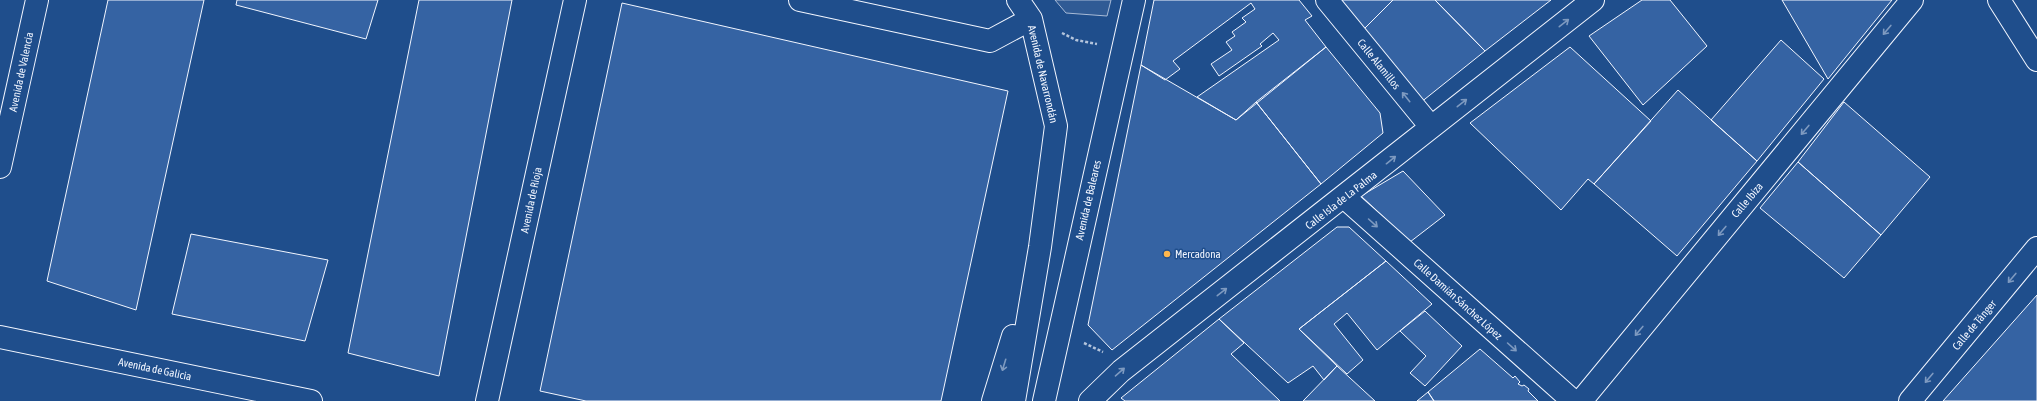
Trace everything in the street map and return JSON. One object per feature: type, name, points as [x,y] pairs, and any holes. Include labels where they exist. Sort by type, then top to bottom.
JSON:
[{"type":"street","name":"Avenida de Valencia","points":[[0,167],[37,0]]},
{"type":"street","name":"Avenida de Rioja","points":[[487,401],[575,0]]},
{"type":"street","points":[[800,0],[990,41],[1031,19]]},
{"type":"street","name":"Avenida de Navarrondán","points":[[1014,401],[1040,247],[1056,126],[1031,19],[1018,0]]},
{"type":"street","name":"Avenida de Baleares","points":[[1044,401],[1134,0]]},
{"type":"street","name":"Calle Alamillos","points":[[1327,0],[1431,127]]},
{"type":"street","name":"Calle Isla de La Palma","points":[[1092,400],[1121,371],[1593,0]]},
{"type":"street","name":"Calle Ibiza","points":[[1581,401],[1912,0]]},
{"type":"street","points":[[1999,0],[2037,60]]},
{"type":"street","name":"Calle Damián Sánchez López","points":[[1344,197],[1573,401]]},
{"type":"street","name":"Avenida de Navarrondán","points":[[993,401],[1040,247]]},
{"type":"street","name":"Calle de Tánger","points":[[1910,401],[2037,248]]},
{"type":"street","name":"Avenida de Galicia","points":[[0,337],[311,401]]},
{"type":"path","points":[[1031,19],[1076,40],[1122,50]]},
{"type":"shaded area","points":[[1055,0],[1111,0],[1107,16],[1066,13]]},
{"type":"building","points":[[108,0],[204,0],[136,310],[47,281]]},
{"type":"building","points":[[237,0],[378,0],[366,39],[236,5]]},
{"type":"building","points":[[419,0],[512,0],[439,376],[348,353]]},
{"type":"building","points":[[1154,0],[1299,0],[1312,16],[1305,20],[1326,47],[1236,120],[1197,97],[1279,40],[1273,33],[1260,44],[1262,46],[1219,76],[1211,64],[1232,50],[1226,42],[1235,36],[1232,32],[1246,22],[1242,18],[1255,9],[1251,3],[1173,61],[1180,69],[1165,80],[1141,65]]},
{"type":"building","points":[[1337,0],[1393,0],[1362,31]]},
{"type":"building","points":[[1393,0],[1435,0],[1485,51],[1415,107],[1362,31]]},
{"type":"building","points":[[1435,0],[1551,0],[1485,51]]},
{"type":"building","points":[[1642,0],[1670,0],[1707,46],[1643,105],[1589,36]]},
{"type":"building","points":[[1782,0],[1892,0],[1828,79]]},
{"type":"building","points":[[622,3],[1008,91],[941,401],[586,401],[540,391]]},
{"type":"building","points":[[1781,40],[1824,79],[1757,161],[1711,120]]},
{"type":"building","points":[[1326,47],[1380,113],[1383,133],[1321,184],[1256,102]]},
{"type":"building","points":[[1570,47],[1651,121],[1594,184],[1588,179],[1561,210],[1470,123]]},
{"type":"building","name":"Mercadona","points":[[1141,65],[1236,120],[1256,102],[1321,184],[1112,350],[1088,325]]},
{"type":"building","points":[[1678,90],[1757,161],[1677,256],[1594,184]]},
{"type":"building","points":[[1844,102],[1930,177],[1881,235],[1798,162]]},
{"type":"building","points":[[1798,162],[1881,235],[1844,278],[1760,208]]},
{"type":"building","points":[[1403,171],[1445,215],[1410,242],[1361,196]]},
{"type":"building","points":[[1337,227],[1349,227],[1386,261],[1299,329],[1337,366],[1324,380],[1313,366],[1288,383],[1219,319]]},
{"type":"building","points":[[191,234],[328,260],[305,341],[172,314]]},
{"type":"building","points":[[1386,261],[1432,304],[1377,350],[1347,313],[1334,324],[1363,360],[1347,374],[1299,329]]},
{"type":"building","points":[[2037,295],[2037,401],[1943,401]]},
{"type":"building","points":[[1425,311],[1462,346],[1425,386],[1410,373],[1426,356],[1400,331]]},
{"type":"building","points":[[1219,319],[1244,343],[1231,354],[1280,401],[1125,401],[1121,398]]},
{"type":"building","points":[[1480,349],[1513,378],[1515,376],[1520,382],[1518,384],[1522,386],[1524,385],[1529,389],[1528,391],[1538,401],[1434,401],[1428,392]]},
{"type":"building","points":[[1337,366],[1375,401],[1303,401]]},
{"type":"building","points":[[1428,392],[1434,401],[1417,401]]},
{"type":"place","name":"Mercadona","points":[[1167,254]]}]
